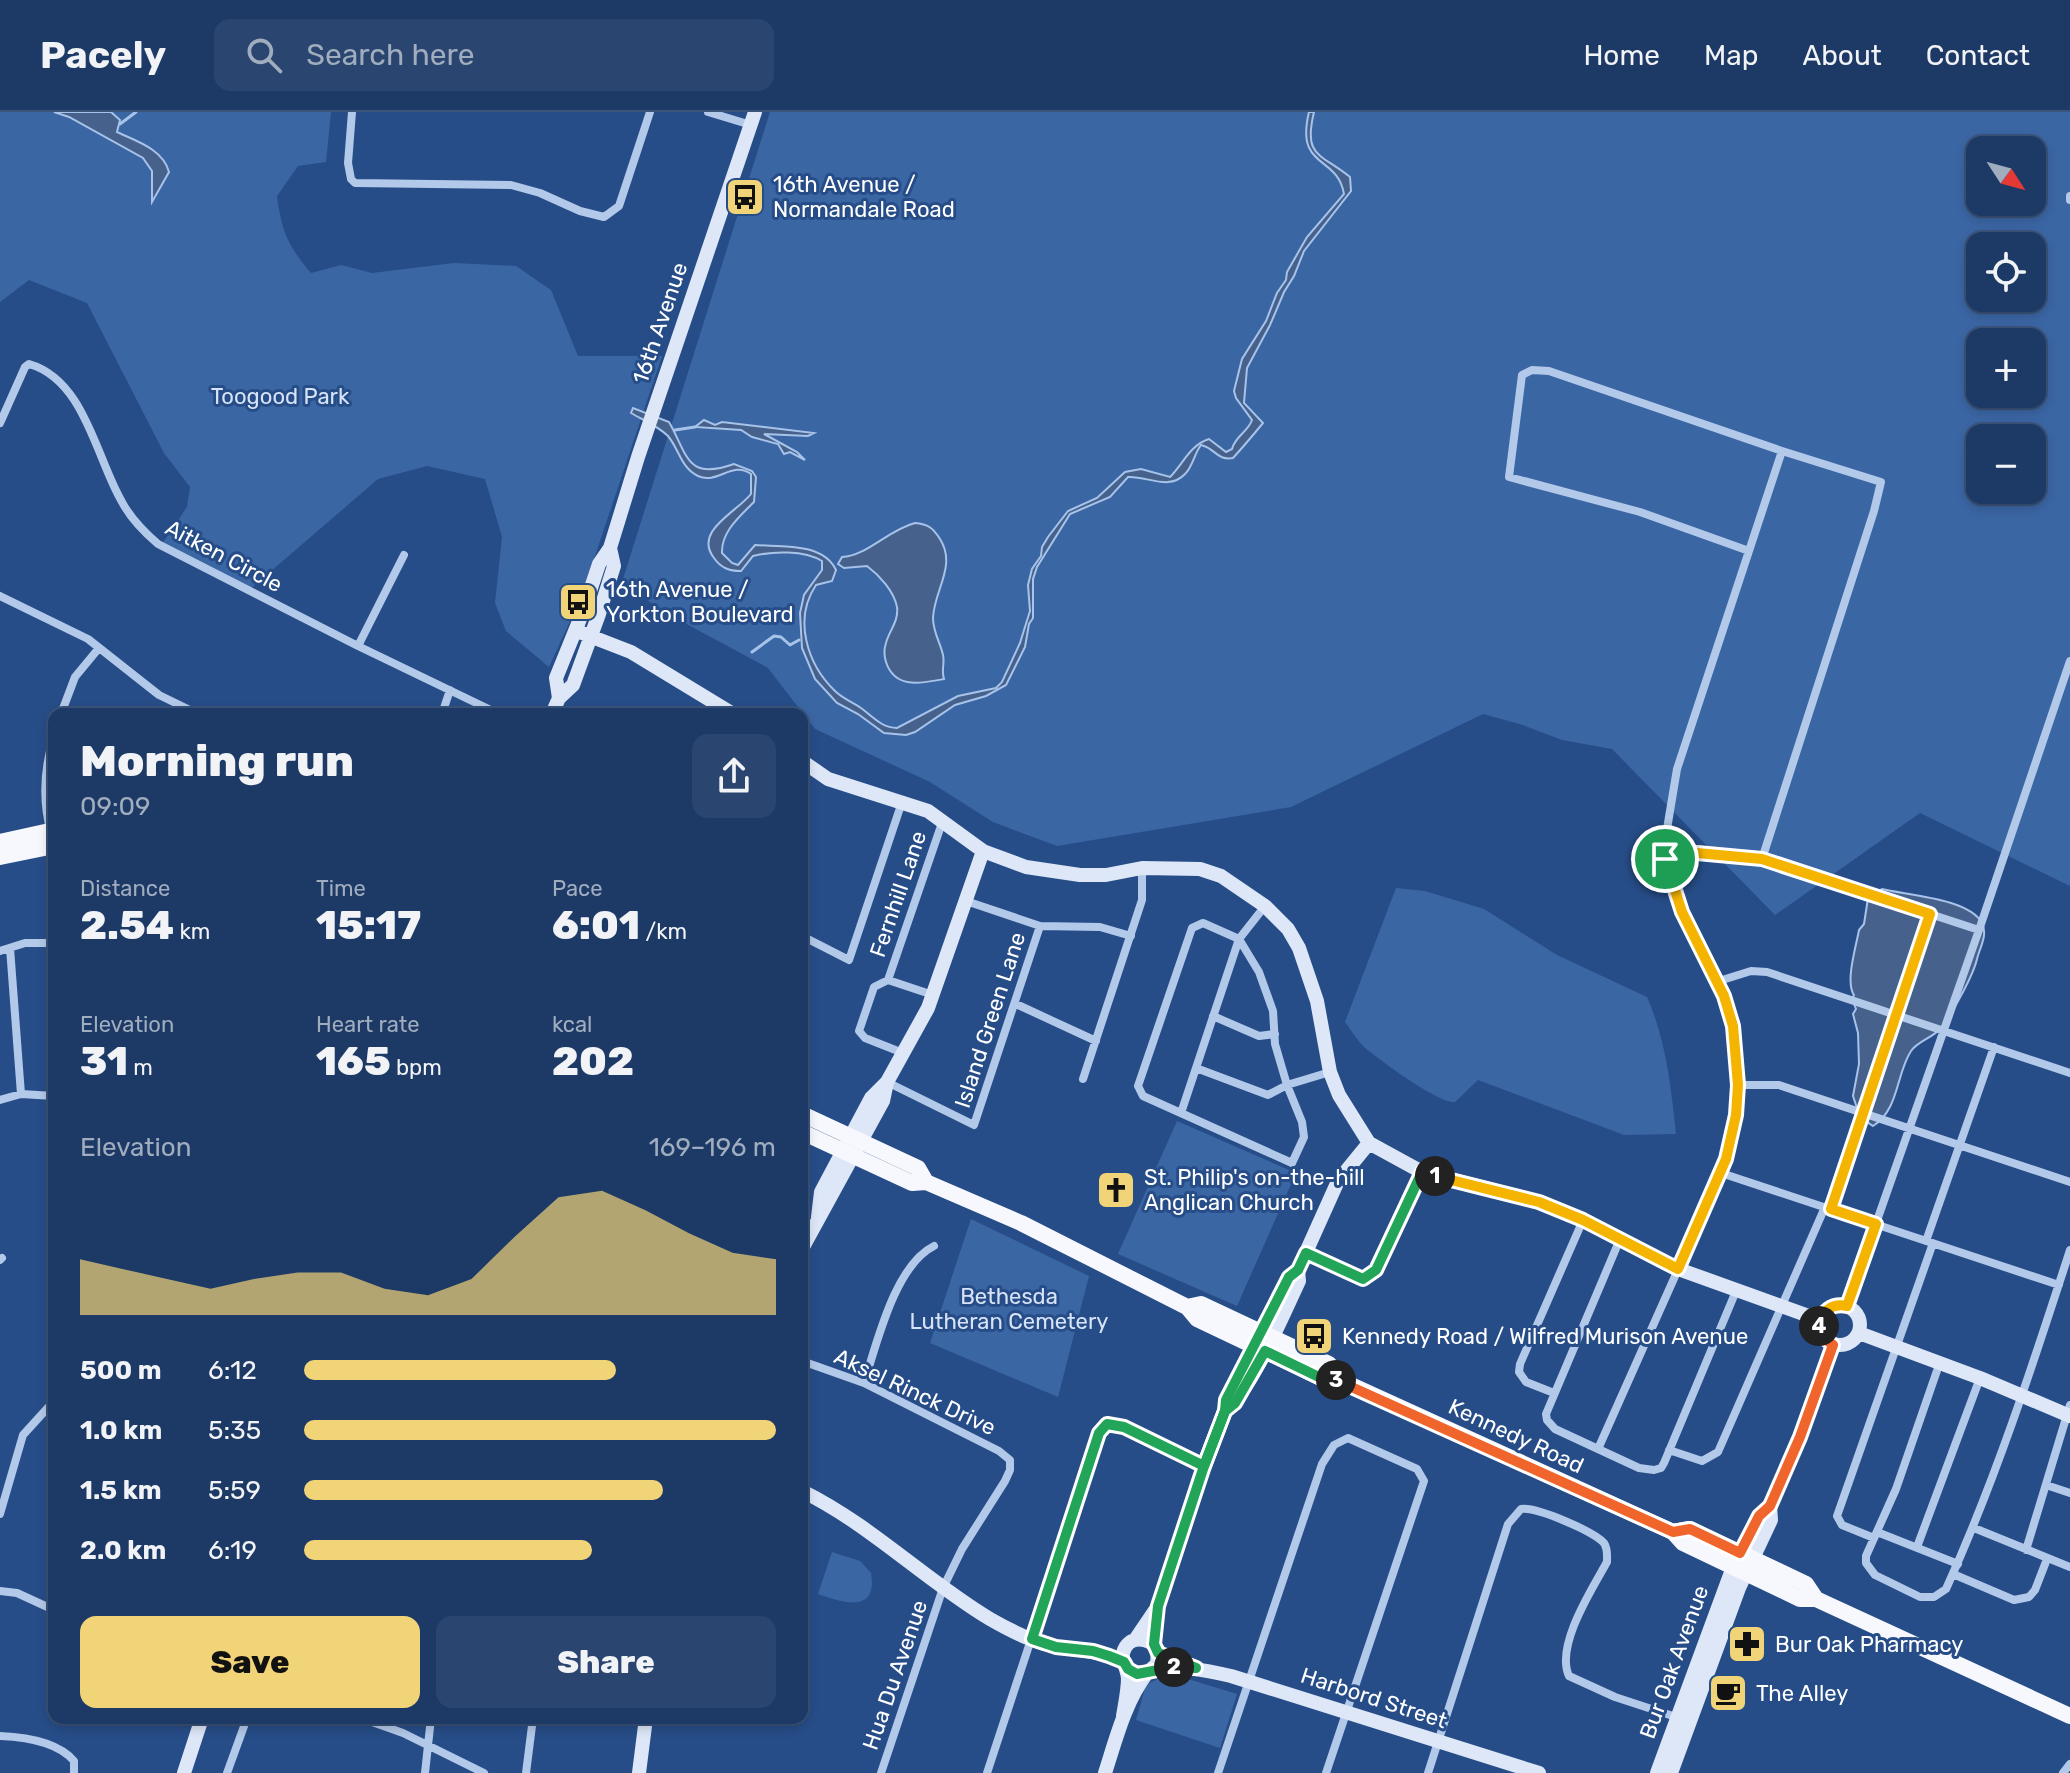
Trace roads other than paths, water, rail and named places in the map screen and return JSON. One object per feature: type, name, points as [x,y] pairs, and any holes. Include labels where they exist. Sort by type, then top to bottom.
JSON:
[{"type":"main road","points":[[0,842],[48,838]]},
{"type":"main road","points":[[0,857],[48,840]]},
{"type":"main road","name":"Kennedy Road","points":[[808,1118],[852,1147]]},
{"type":"main road","name":"Kennedy Road","points":[[808,1134],[918,1168],[926,1182],[1021,1223],[1187,1307],[1201,1304],[1323,1379],[1340,1380],[1673,1532],[1690,1529],[1800,1599],[1816,1599],[2070,1716]]},
{"type":"street","points":[[352,112],[348,163],[351,179],[355,183],[511,185],[604,217],[619,206],[650,112]]},
{"type":"street","points":[[708,112],[753,119]]},
{"type":"street","name":"16th Avenue","points":[[559,698],[556,678],[599,564],[610,548],[644,438],[753,119]]},
{"type":"street","name":"Aitken Circle","points":[[0,423],[25,367],[29,364],[44,368],[66,389],[80,411],[122,502],[158,544],[487,708]]},
{"type":"street","points":[[1749,551],[1640,512],[1509,477],[1522,375],[1532,370],[1549,371],[1881,482],[1762,859]]},
{"type":"street","points":[[1598,1449],[1721,1173],[1733,1130],[1738,1085],[1733,1026],[1719,981],[1682,912],[1665,859],[1666,835],[1677,769],[1782,451]]},
{"type":"street","name":"16th Avenue","points":[[555,708],[559,698],[573,685],[591,636],[614,566],[610,548]]},
{"type":"street","points":[[358,646],[404,555]]},
{"type":"street","points":[[0,596],[88,639],[159,695],[186,708]]},
{"type":"street","points":[[575,630],[631,652],[723,708]]},
{"type":"street","points":[[63,708],[75,677],[99,648]]},
{"type":"street","points":[[1847,1306],[1945,1031],[2070,661]]},
{"type":"street","points":[[444,708],[450,690]]},
{"type":"street","points":[[48,761],[45,773],[48,797]]},
{"type":"street","points":[[808,765],[828,779],[928,811],[983,851],[1026,867],[1067,874],[1106,875],[1142,868],[1200,869],[1221,876],[1265,906],[1288,929],[1299,948],[1317,1001],[1330,1072],[1339,1095],[1369,1143],[1422,1172],[1539,1202],[1583,1220],[1678,1269],[1820,1320]]},
{"type":"street","points":[[808,939],[849,960],[902,802]]},
{"type":"street","name":"Fernhill Lane","points":[[903,1053],[865,1038],[859,1031],[874,987],[888,980],[943,820]]},
{"type":"street","points":[[808,1237],[818,1217],[821,1192],[883,1101],[887,1082],[934,995],[983,851]]},
{"type":"street","points":[[1665,859],[1697,853],[1762,859],[1979,930]]},
{"type":"street","points":[[1083,1079],[1142,900],[1142,868]]},
{"type":"street","points":[[966,901],[1040,926],[1100,927],[1131,936]]},
{"type":"street","points":[[1181,1113],[1239,939],[1265,906]]},
{"type":"street","points":[[1669,1450],[1702,1461],[1718,1452],[1780,1306],[1828,1208],[1930,914]]},
{"type":"street","points":[[1203,923],[1239,939],[1259,972],[1273,1011],[1287,1085],[1302,1122],[1304,1137],[1292,1163],[1143,1096],[1138,1086],[1192,928],[1203,923]]},
{"type":"street","name":"Island Green Lane","points":[[887,1082],[974,1125],[1040,926]]},
{"type":"street","points":[[0,951],[25,943],[48,943]]},
{"type":"street","points":[[10,948],[21,1094]]},
{"type":"street","points":[[1719,981],[1747,971],[1767,972],[2070,1073]]},
{"type":"street","name":"Fernhill Lane","points":[[888,980],[934,995]]},
{"type":"street","points":[[1016,1004],[1096,1041]]},
{"type":"street","points":[[1213,1016],[1259,1036],[1275,1034]]},
{"type":"street","points":[[1958,1564],[1917,1547],[1842,1525],[1837,1516],[1994,1047]]},
{"type":"street","points":[[1196,1068],[1268,1095],[1287,1085],[1330,1072]]},
{"type":"street","points":[[1738,1085],[1779,1085],[2070,1182]]},
{"type":"street","points":[[0,1100],[21,1094],[48,1096]]},
{"type":"street","points":[[1105,1773],[1123,1716],[1137,1687],[1158,1661],[1158,1606],[1225,1411],[1226,1400],[1299,1281],[1298,1270],[1338,1181],[1369,1143]]},
{"type":"street","points":[[1306,1253],[1363,1279],[1371,1275],[1422,1172]]},
{"type":"street","points":[[1721,1173],[2059,1285]]},
{"type":"street","points":[[1554,1393],[1526,1382],[1519,1372],[1520,1364],[1583,1220]]},
{"type":"street","points":[[1620,1239],[1546,1414],[1555,1429],[1639,1468],[1661,1468],[1736,1291]]},
{"type":"street","points":[[864,1383],[884,1321],[911,1265],[921,1252],[934,1246]]},
{"type":"street","points":[[1940,1362],[1914,1444],[1866,1556],[1868,1568],[1875,1575],[1920,1597],[1941,1594],[1974,1528],[2023,1395],[2070,1250]]},
{"type":"street","points":[[1847,1306],[1860,1320],[1859,1333],[1845,1345],[1833,1345],[1823,1337],[1820,1320],[1831,1307],[1847,1306]]},
{"type":"street","points":[[1859,1333],[2069,1412],[2026,1550]]},
{"type":"street","points":[[1743,1563],[1759,1516],[1770,1506],[1800,1437],[1833,1345]]},
{"type":"street","name":"Aksel Rinck Drive","points":[[808,1363],[864,1383],[999,1451],[1010,1460],[1005,1481],[962,1549],[943,1588]]},
{"type":"street","points":[[1917,1547],[1980,1378]]},
{"type":"street","points":[[0,1514],[23,1435],[48,1408]]},
{"type":"street","points":[[987,1773],[1099,1433],[1107,1424],[1124,1427],[1204,1466]]},
{"type":"street","points":[[1218,1773],[1322,1464],[1330,1448],[1348,1438],[1417,1469],[1424,1481],[1326,1773]]},
{"type":"street","points":[[2046,1485],[2070,1493]]},
{"type":"street","points":[[808,1494],[852,1518],[989,1619],[1056,1647],[1093,1651],[1124,1664],[1132,1672],[1150,1672]]},
{"type":"street","points":[[1428,1773],[1508,1524],[1521,1509],[1529,1508],[1587,1533],[1605,1544],[1608,1552],[1607,1562],[1572,1631],[1566,1660],[1569,1676],[1615,1697],[1676,1717]]},
{"type":"street","points":[[1974,1528],[2070,1567]]},
{"type":"street","points":[[1953,1574],[2014,1600],[2029,1597],[2035,1590],[2047,1559]]},
{"type":"street","name":"Bur Oak Avenue","points":[[1657,1773],[1676,1717],[1743,1563]]},
{"type":"street","name":"Bur Oak Avenue","points":[[1671,1773],[1743,1563]]},
{"type":"street","name":"Hua Du Avenue","points":[[881,1773],[943,1588]]},
{"type":"street","points":[[0,1591],[17,1593],[48,1607]]},
{"type":"street","points":[[1123,1716],[1128,1679],[1124,1664],[1125,1648],[1158,1606]]},
{"type":"street","points":[[1093,1651],[1099,1647],[1145,1639],[1156,1649]]},
{"type":"street","name":"Harbord Street","points":[[1156,1649],[1196,1668],[1348,1711],[1539,1773]]},
{"type":"street","name":"Harbord Street","points":[[1150,1672],[1169,1667],[1196,1668]]},
{"type":"street","points":[[184,1773],[200,1724]]},
{"type":"street","points":[[227,1773],[245,1724]]},
{"type":"street","points":[[378,1724],[484,1773]]},
{"type":"street","points":[[425,1773],[431,1724]]},
{"type":"street","points":[[526,1773],[532,1724]]},
{"type":"street","points":[[639,1773],[645,1724]]},
{"type":"street","points":[[0,1736],[24,1737],[61,1751],[74,1761],[74,1773]]},
{"type":"street","points":[[2063,1773],[2070,1764]]},
{"type":"waterway","points":[[120,124],[136,112]]},
{"type":"waterway","points":[[675,430],[695,427]]},
{"type":"waterway","points":[[752,652],[774,636],[781,637],[790,645],[799,640]]},
{"type":"place","name":"16th Avenue / Normandale Road","points":[[745,197]]},
{"type":"place","name":"16th Avenue / Yorkton Boulevard","points":[[578,602]]},
{"type":"place","name":"St. Philip's on-the-hill Anglican Church","points":[[1116,1190]]},
{"type":"place","name":"Kennedy Road / Wilfred Murison Avenue","points":[[1314,1336]]},
{"type":"place","name":"Bur Oak Pharmacy","points":[[1747,1644]]},
{"type":"place","name":"The Alley","points":[[1728,1693]]},
{"type":"park label","name":"Toogood Park","points":[[280,396]]},
{"type":"park label","name":"Bethesda Lutheran Cemetery","points":[[1009,1308]]}]
